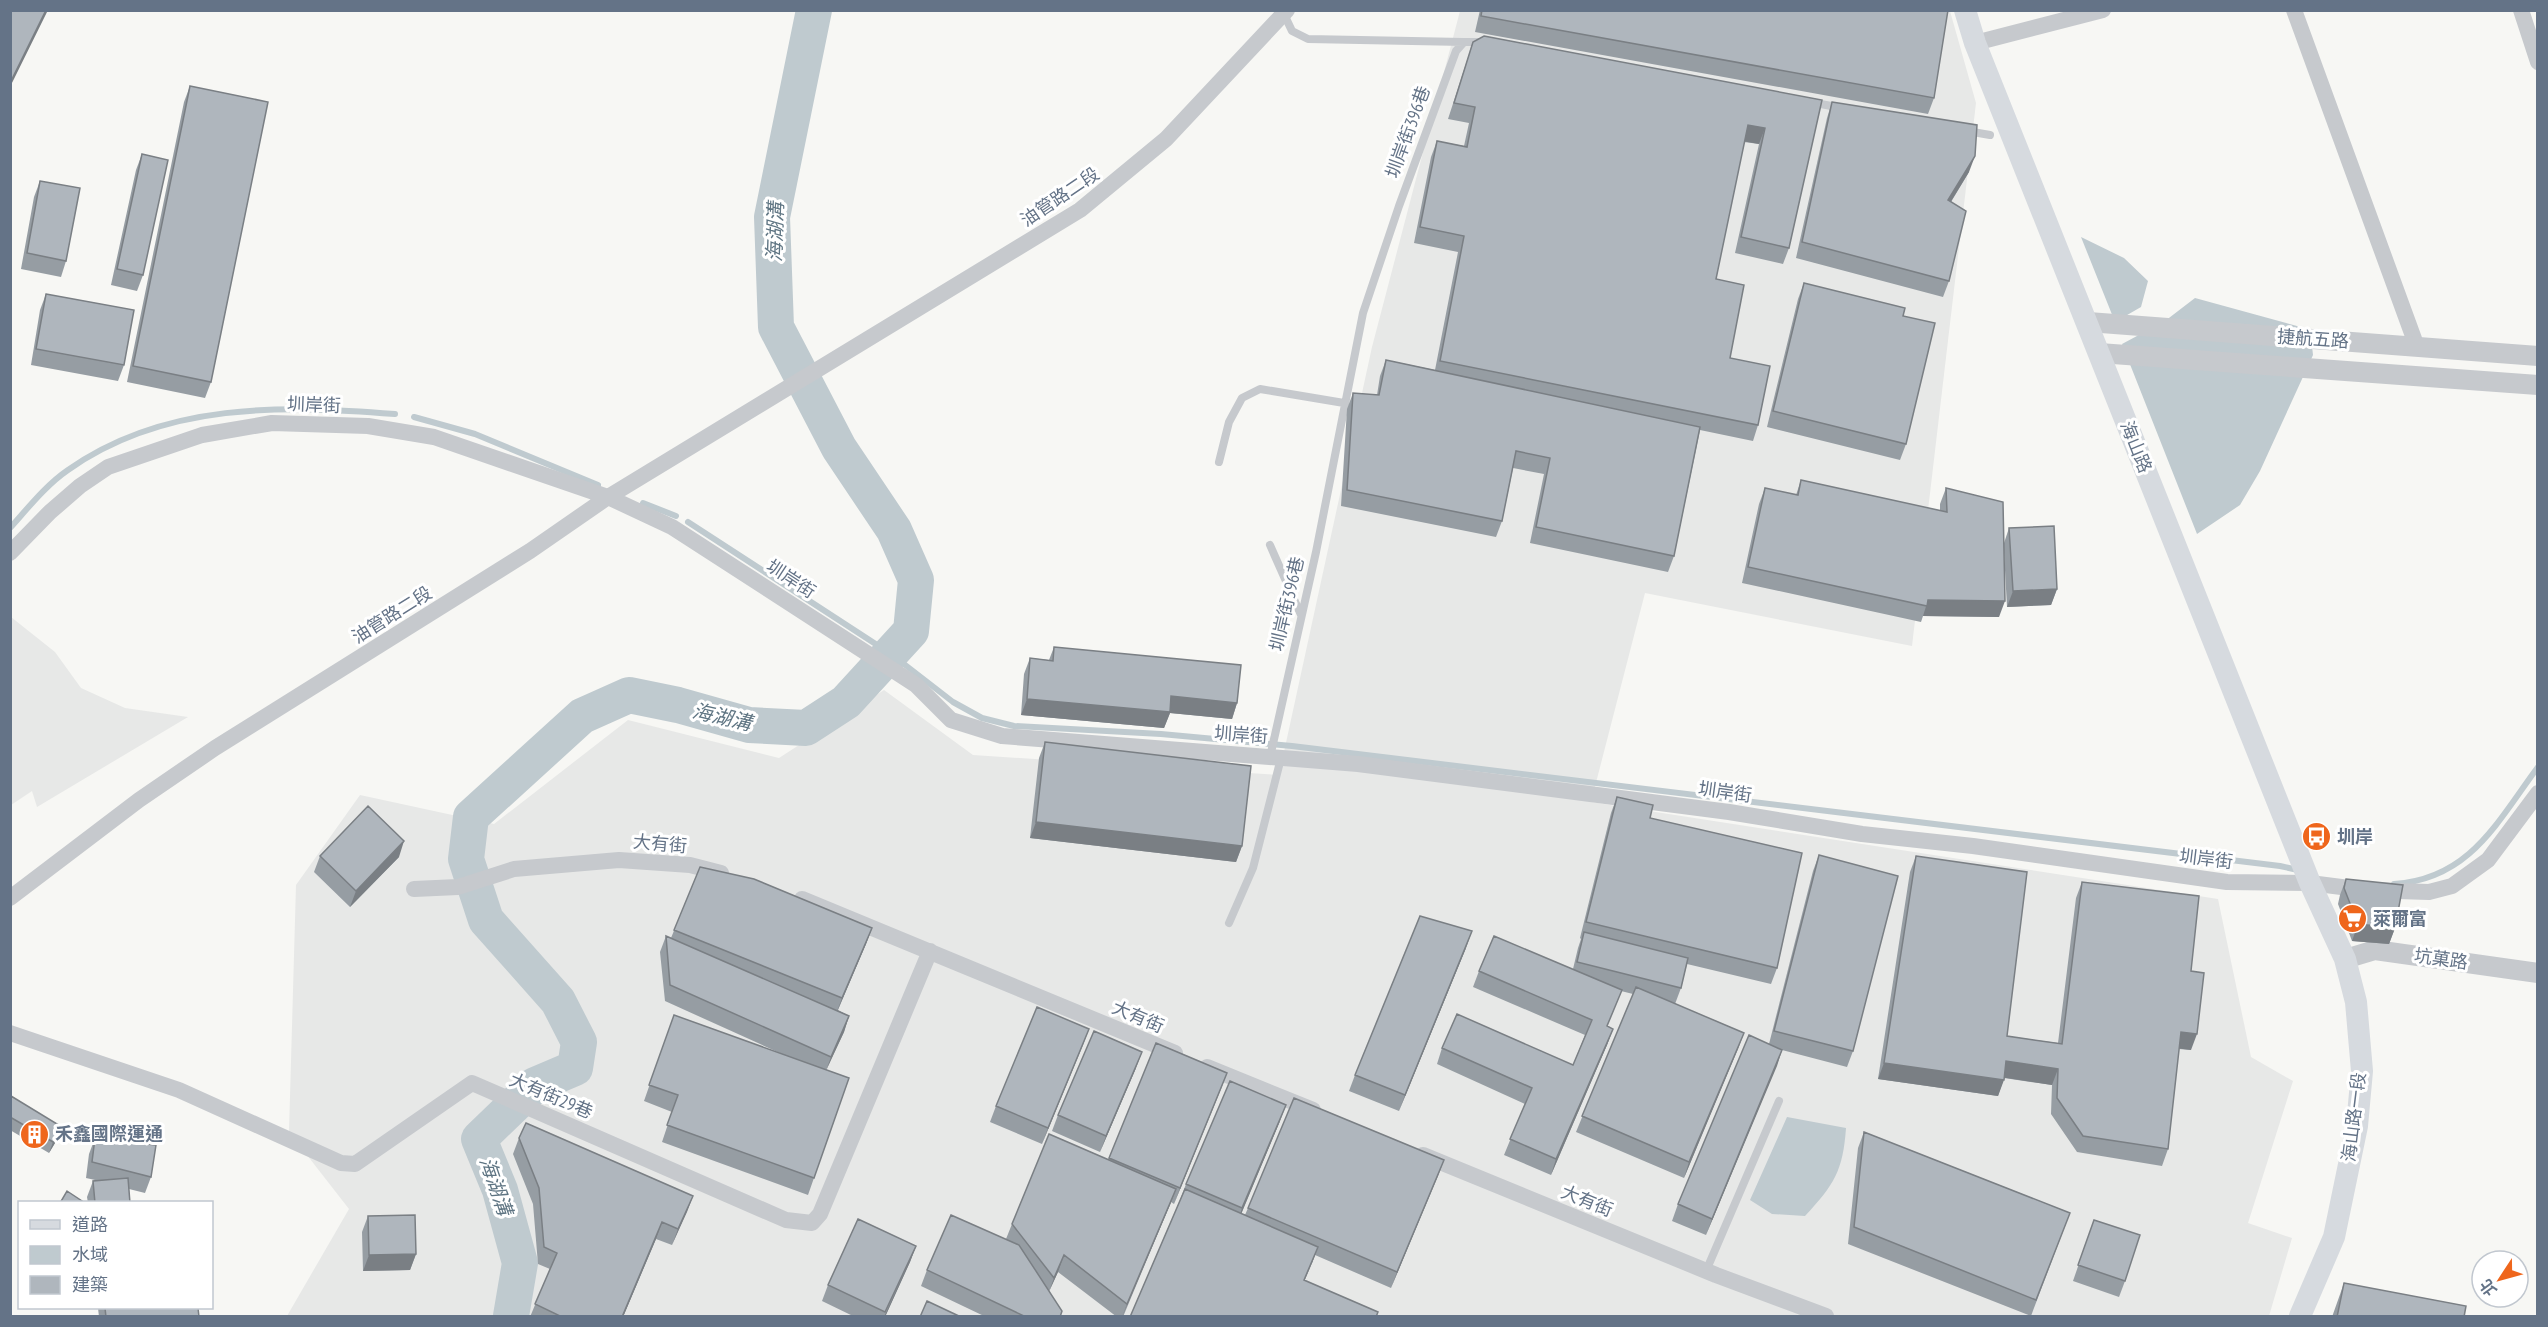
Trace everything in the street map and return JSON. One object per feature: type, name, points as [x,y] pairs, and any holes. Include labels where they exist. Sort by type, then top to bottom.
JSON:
[{"type":"main road","name":"海山路","points":[[1965,10],[1975,43],[2310,883]]},
{"type":"main road","name":"海山路一段","points":[[2300,1317],[2334,1237],[2357,1126],[2362,1071],[2356,1002],[2345,959],[2310,883]]},
{"type":"street","points":[[1975,43],[2103,10]]},
{"type":"street","points":[[2294,10],[2417,347]]},
{"type":"street","points":[[2521,10],[2538,62]]},
{"type":"street","name":"油管路二段","points":[[10,898],[138,800],[215,748],[530,551],[608,497],[1080,210],[1166,139],[1284,12]]},
{"type":"street","name":"捷航五路","points":[[2088,322],[2538,356]]},
{"type":"street","name":"捷航五路","points":[[2099,353],[2538,385]]},
{"type":"street","name":"圳岸街","points":[[10,553],[50,512],[80,486],[108,467],[146,452],[202,435],[272,423],[368,426],[434,437],[608,497],[672,526],[853,642],[916,686],[951,720],[1002,736],[1358,764],[1729,812],[1862,834],[1972,846],[2227,882],[2310,883],[2365,890],[2429,892],[2452,886],[2488,860],[2538,793]]},
{"type":"street","name":"大有街","points":[[414,889],[458,887],[514,869],[618,860],[690,865],[734,876]]},
{"type":"street","name":"油管路二段","points":[[10,905],[39,875]]},
{"type":"street","name":"大有街","points":[[789,894],[1324,1115]]},
{"type":"street","name":"坑菓路","points":[[2345,959],[2374,950],[2538,973]]},
{"type":"street","name":"大有街29巷","points":[[10,1033],[178,1090],[341,1163],[355,1164],[472,1083],[786,1220],[812,1223],[820,1214],[930,951]]},
{"type":"street","name":"大有街","points":[[1410,1150],[1822,1316]]},
{"type":"lane","points":[[1284,12],[1293,31],[1308,39],[1490,43]]},
{"type":"lane","name":"圳岸街396巷","points":[[1229,923],[1253,868],[1274,757],[1276,731],[1302,615],[1363,313],[1456,51],[1464,42]]},
{"type":"lane","points":[[1804,101],[1850,110]]},
{"type":"lane","points":[[1955,129],[1990,135]]},
{"type":"lane","points":[[1219,462],[1229,422],[1242,398],[1260,389],[1344,403]]},
{"type":"lane","points":[[1270,545],[1302,615]]},
{"type":"lane","points":[[1706,1271],[1779,1101]]},
{"type":"shaded area","points":[[1460,11],[1950,11],[1976,103],[1912,646],[1645,593],[1591,802],[2218,899],[2251,1057],[2293,1081],[2248,1223],[2292,1238],[2269,1316],[287,1316],[349,1209],[289,1132],[296,885],[360,795],[494,824],[628,720],[779,758],[884,690],[973,755],[1279,775],[1372,347]]},
{"type":"shaded area","points":[[11,617],[55,652],[81,688],[125,708],[188,717],[37,807],[32,791],[11,805]]},
{"type":"water","points":[[2081,237],[2124,258],[2148,281],[2141,307],[2115,322]]},
{"type":"water","points":[[2195,298],[2297,326],[2311,337],[2313,355],[2260,471],[2240,505],[2197,534],[2122,344],[2165,321]]},
{"type":"water","points":[[1787,1117],[1846,1128],[1845,1143],[1835,1176],[1830,1186],[1805,1216],[1772,1214],[1750,1200]]},
{"type":"building","points":[[10,10],[46,10],[10,83]]},
{"type":"building","points":[[1482,10],[1948,10],[1934,98],[1481,16]]},
{"type":"building","points":[[1484,36],[1822,100],[1789,248],[1741,237],[1765,128],[1748,125],[1716,279],[1744,285],[1730,358],[1770,366],[1758,425],[1440,361],[1464,236],[1420,227],[1437,141],[1467,147],[1475,107],[1454,103],[1473,42]]},
{"type":"building","points":[[190,86],[268,102],[211,382],[133,366]]},
{"type":"building","points":[[1832,102],[1977,125],[1975,156],[1948,200],[1966,211],[1949,281],[1802,242]]},
{"type":"building","points":[[142,154],[168,160],[143,275],[117,269]]},
{"type":"building","points":[[40,181],[80,188],[66,261],[27,253]]},
{"type":"building","points":[[1804,283],[1905,308],[1903,316],[1935,323],[1906,444],[1773,411]]},
{"type":"building","points":[[46,294],[134,310],[124,365],[36,349]]},
{"type":"building","points":[[1386,360],[1700,427],[1674,556],[1536,527],[1550,458],[1516,451],[1502,521],[1347,490],[1353,393],[1379,395]]},
{"type":"building","points":[[1801,480],[1947,512],[1946,488],[2003,502],[2005,601],[1928,600],[1927,606],[1748,567],[1765,488],[1798,495]]},
{"type":"building","points":[[2054,526],[2057,589],[2013,591],[2009,528]]},
{"type":"building","points":[[1054,647],[1241,665],[1237,703],[1171,696],[1170,712],[1027,699],[1030,658],[1053,661]]},
{"type":"building","points":[[1045,742],[1251,766],[1242,846],[1036,822]]},
{"type":"building","points":[[1617,797],[1653,805],[1650,818],[1802,853],[1777,968],[1586,922]]},
{"type":"building","points":[[368,806],[404,841],[356,891],[320,856]]},
{"type":"building","points":[[1819,855],[1898,876],[1853,1051],[1774,1031]]},
{"type":"building","points":[[1916,856],[2027,872],[2007,1036],[2062,1044],[2082,882],[2199,896],[2191,971],[2204,973],[2197,1034],[2181,1032],[2168,1149],[2083,1136],[2057,1098],[2058,1069],[2006,1061],[2004,1080],[1884,1063]]},
{"type":"building","points":[[700,867],[754,879],[872,928],[842,998],[674,930]]},
{"type":"building","points":[[2346,879],[2403,885],[2395,928],[2358,924],[2344,888]]},
{"type":"building","points":[[1420,916],[1472,931],[1405,1095],[1355,1075]]},
{"type":"building","points":[[1584,932],[1688,958],[1681,988],[1577,962]]},
{"type":"building","points":[[666,936],[849,1016],[831,1057],[670,985]]},
{"type":"building","points":[[1494,936],[1622,990],[1607,1026],[1613,1029],[1556,1159],[1510,1139],[1532,1088],[1442,1048],[1457,1014],[1573,1065],[1592,1020],[1479,971]]},
{"type":"building","points":[[1636,987],[1744,1033],[1689,1162],[1582,1116]]},
{"type":"building","points":[[1037,1007],[1089,1029],[1048,1128],[996,1106]]},
{"type":"building","points":[[674,1015],[849,1078],[814,1178],[667,1125],[678,1095],[649,1085]]},
{"type":"building","points":[[1094,1031],[1142,1052],[1106,1136],[1058,1115]]},
{"type":"building","points":[[1749,1035],[1782,1050],[1712,1219],[1678,1204]]},
{"type":"building","points":[[1156,1043],[1227,1073],[1180,1188],[1109,1158]]},
{"type":"building","points":[[1230,1081],[1286,1105],[1242,1208],[1186,1184]]},
{"type":"building","points":[[11,1096],[62,1127],[53,1142],[10,1117]]},
{"type":"building","points":[[1294,1098],[1444,1160],[1397,1272],[1248,1208]]},
{"type":"building","points":[[526,1123],[693,1196],[678,1229],[662,1222],[622,1317],[562,1317],[535,1304],[557,1253],[544,1247],[539,1188],[519,1138]]},
{"type":"building","points":[[1864,1132],[2070,1213],[2036,1300],[1854,1227]]},
{"type":"building","points":[[1049,1134],[1176,1189],[1127,1304],[1064,1255],[1054,1278],[1012,1224]]},
{"type":"building","points":[[95,1138],[156,1145],[151,1177],[92,1162]]},
{"type":"building","points":[[128,1178],[130,1201],[95,1201],[93,1181]]},
{"type":"building","points":[[1185,1189],[1318,1247],[1304,1280],[1378,1312],[1376,1317],[1130,1317]]},
{"type":"building","points":[[67,1191],[82,1201],[61,1201]]},
{"type":"building","points":[[415,1215],[416,1254],[369,1255],[368,1216]]},
{"type":"building","points":[[951,1215],[1019,1245],[1062,1311],[1060,1317],[1026,1317],[927,1270]]},
{"type":"building","points":[[858,1219],[916,1246],[885,1312],[828,1285]]},
{"type":"building","points":[[2094,1220],[2140,1235],[2125,1281],[2078,1265]]},
{"type":"building","points":[[2344,1283],[2466,1306],[2464,1317],[2337,1317]]},
{"type":"building","points":[[927,1301],[961,1317],[920,1317]]},
{"type":"building","points":[[105,1309],[198,1309],[199,1317],[106,1317]]},
{"type":"waterway","name":"海湖溝","points":[[511,1316],[520,1263],[500,1190],[479,1139],[535,1085],[575,1068],[579,1042],[558,1001],[486,920],[466,859],[471,817],[582,716],[629,695],[678,705],[749,725],[806,728],[846,702],[911,631],[916,580],[894,530],[839,448],[776,327],[772,217],[814,10]]},
{"type":"waterway","points":[[10,528],[45,490],[68,470],[105,448],[144,431],[184,420],[225,413],[268,410],[310,409],[395,414]]},
{"type":"waterway","points":[[414,417],[475,434],[598,485]]},
{"type":"waterway","points":[[643,503],[676,516]]},
{"type":"waterway","points":[[688,522],[891,654],[953,702],[982,718],[1014,726],[1161,734],[1292,746],[2298,870]]},
{"type":"waterway","points":[[2394,884],[2420,880],[2443,871],[2462,859],[2494,827],[2538,767]]},
{"type":"place","name":"圳岸","points":[[2316,837]]},
{"type":"place","name":"萊爾富","points":[[2352,919]]},
{"type":"place","name":"禾鑫國際運通","points":[[34,1134]]}]
